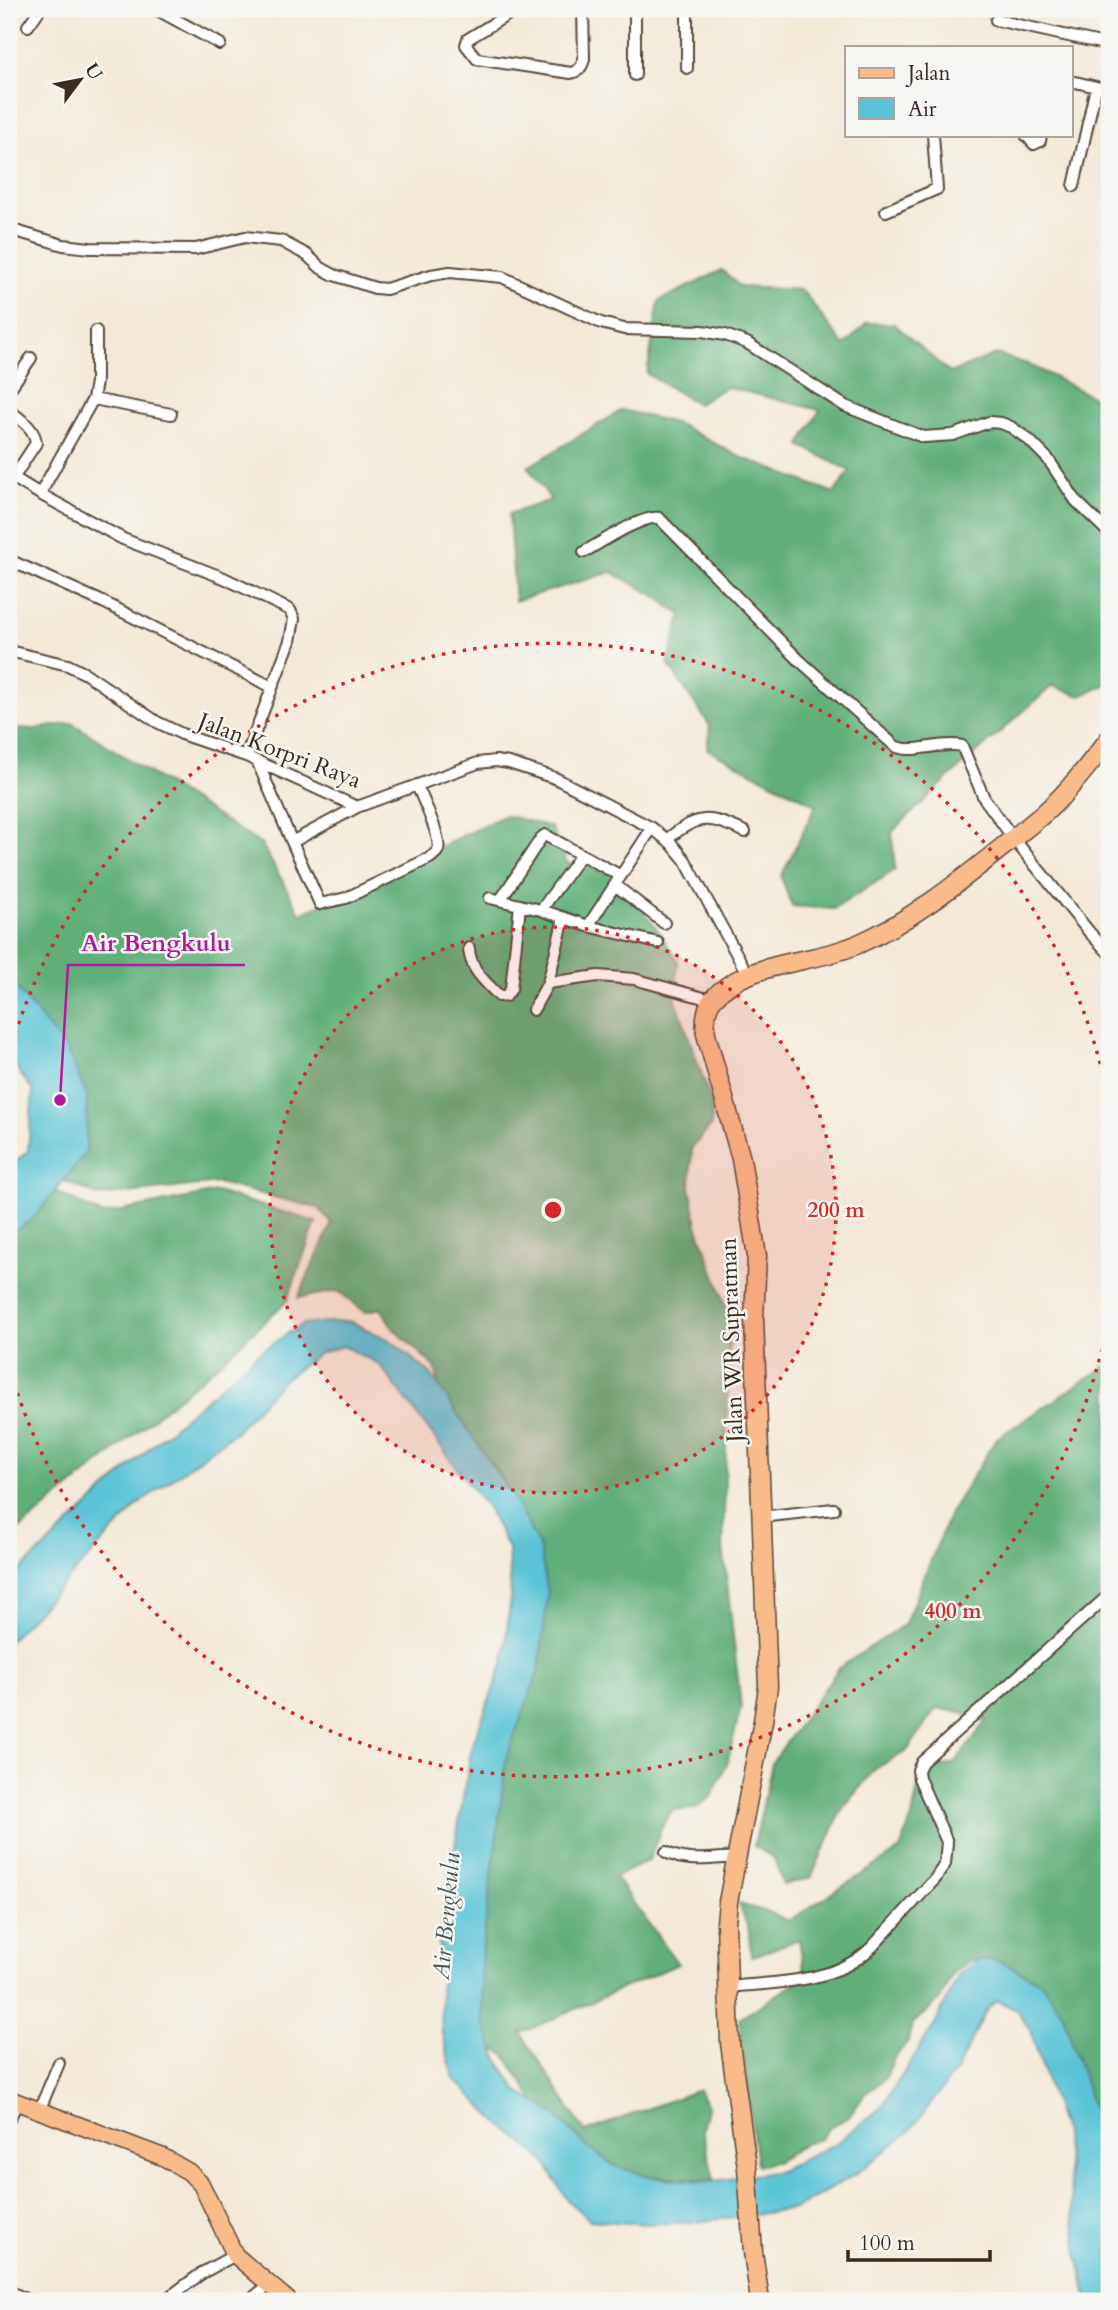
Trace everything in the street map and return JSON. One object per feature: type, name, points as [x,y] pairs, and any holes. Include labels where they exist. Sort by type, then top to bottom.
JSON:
[{"type":"highway","points":[[711,1000],[748,975],[833,954],[878,934],[949,890],[1060,799],[1109,739]]},
{"type":"highway","name":"Jalan WR Supratman","points":[[711,1000],[705,1020],[706,1034],[741,1159],[757,1255],[754,1319],[768,1687],[726,1923],[730,2043],[747,2167],[753,2252],[760,2301]]},
{"type":"main road","points":[[13,2101],[163,2157],[189,2172],[201,2185],[235,2255],[289,2301]]},
{"type":"street","points":[[28,26],[40,9]]},
{"type":"street","points":[[156,9],[220,44]]},
{"type":"street","points":[[517,9],[468,39],[466,46],[477,59],[575,72],[582,66],[584,59],[583,9]]},
{"type":"street","points":[[635,9],[635,75]]},
{"type":"street","points":[[687,9],[687,68]]},
{"type":"street","points":[[996,20],[1109,45]]},
{"type":"street","points":[[1072,81],[1109,90]]},
{"type":"street","points":[[1074,186],[1096,87]]},
{"type":"street","points":[[886,211],[937,189],[933,136]]},
{"type":"street","points":[[1027,136],[1034,144],[1040,141],[1041,136]]},
{"type":"street","points":[[9,229],[63,245],[90,248],[196,249],[245,237],[263,239],[281,242],[307,256],[328,272],[375,288],[386,289],[450,272],[502,277],[601,323],[624,329],[702,331],[725,335],[747,344],[845,406],[923,437],[953,435],[989,422],[1011,427],[1048,459],[1076,500],[1109,533]]},
{"type":"street","points":[[40,495],[93,399],[96,382],[96,331]]},
{"type":"street","points":[[9,390],[31,358]]},
{"type":"street","points":[[93,399],[171,414]]},
{"type":"street","points":[[9,410],[31,429],[36,443],[10,480],[123,539],[224,578],[294,614],[293,626],[246,756]]},
{"type":"street","points":[[584,552],[628,527],[649,518],[659,518],[798,659],[895,746],[901,750],[930,745],[962,746],[984,799],[1090,933],[1109,953]]},
{"type":"street","points":[[9,560],[104,603],[272,687]]},
{"type":"street","name":"Jalan Korpri Raya","points":[[9,651],[68,665],[86,674],[157,722],[184,735],[246,756],[357,807],[460,768],[496,761],[555,778],[652,828],[666,839],[685,860],[748,975]]},
{"type":"street","points":[[258,763],[320,904],[346,898],[436,853],[439,848],[437,838],[418,785]]},
{"type":"street","points":[[292,842],[357,807]]},
{"type":"street","points":[[666,839],[698,819],[722,821],[745,832]]},
{"type":"street","points":[[588,926],[652,828]]},
{"type":"street","points":[[658,943],[588,926],[495,898],[543,836],[547,836],[618,880],[664,923]]},
{"type":"street","points":[[541,910],[581,855]]},
{"type":"street","points":[[469,948],[469,959],[476,972],[499,996],[506,996],[511,989],[520,905]]},
{"type":"street","points":[[533,1010],[548,983],[564,918]]},
{"type":"street","points":[[548,983],[598,975],[634,979],[711,1000]]},
{"type":"street","points":[[760,1517],[834,1508]]},
{"type":"street","points":[[727,1987],[804,1980],[861,1958],[872,1947],[935,1879],[945,1864],[947,1842],[919,1778],[918,1770],[922,1762],[1109,1595]]},
{"type":"street","points":[[666,1852],[675,1858],[738,1857]]},
{"type":"street","points":[[39,2111],[59,2063]]},
{"type":"street","points":[[9,2119],[13,2101]]},
{"type":"street","points":[[164,2301],[202,2273],[235,2255]]},
{"type":"street","points":[[249,2301],[269,2285]]},
{"type":"street","points":[[9,2291],[30,2301]]},
{"type":"green space","points":[[722,270],[740,287],[802,290],[844,346],[867,323],[894,324],[950,373],[996,354],[1030,365],[1109,405],[1109,683],[1081,696],[1052,686],[892,832],[895,870],[834,909],[792,906],[781,877],[816,805],[707,749],[710,726],[668,664],[681,615],[652,594],[612,572],[515,601],[509,514],[551,500],[528,467],[622,410],[678,424],[738,456],[834,493],[850,471],[800,445],[820,410],[726,387],[698,404],[647,374],[659,301]]},
{"type":"green space","points":[[72,723],[262,845],[301,914],[505,815],[551,827],[567,863],[613,873],[655,926],[678,961],[675,997],[712,1104],[711,1126],[692,1147],[690,1186],[697,1225],[730,1317],[723,1547],[741,1707],[727,1764],[711,1797],[694,1809],[672,1810],[649,1860],[615,1877],[678,1964],[521,2033],[585,2132],[698,2090],[708,2106],[702,2129],[714,2180],[610,2174],[539,2108],[504,2054],[475,2041],[472,1997],[526,1531],[516,1502],[493,1465],[448,1427],[435,1367],[393,1328],[381,1308],[365,1312],[338,1291],[298,1298],[332,1223],[318,1208],[218,1183],[99,1196],[55,1177],[9,984],[9,728],[35,729]]},
{"type":"green space","points":[[54,1191],[102,1215],[216,1192],[316,1222],[287,1301],[215,1367],[9,1538],[9,1222]]},
{"type":"green space","points":[[1109,1364],[1109,2293],[1075,2078],[1078,2058],[1051,2004],[999,1968],[971,1960],[953,1973],[939,2001],[912,2024],[908,2041],[893,2060],[886,2078],[866,2093],[849,2117],[831,2126],[820,2139],[806,2142],[778,2161],[757,2166],[739,2019],[805,1977],[799,1939],[751,1957],[749,1931],[739,1904],[788,1921],[900,1850],[912,1817],[921,1773],[955,1763],[986,1721],[962,1712],[936,1709],[907,1751],[876,1768],[842,1809],[811,1878],[783,1885],[774,1858],[754,1846],[772,1763],[839,1668],[905,1624],[950,1513],[996,1439]]},
{"type":"water","points":[[9,979],[67,1050],[87,1095],[86,1152],[33,1219],[9,1234],[9,1167],[28,1151],[33,1091],[9,1058]]},
{"type":"water","points":[[349,1321],[390,1340],[431,1374],[516,1502],[539,1546],[548,1593],[539,1670],[507,1755],[481,1961],[483,2020],[496,2056],[518,2092],[552,2112],[591,2150],[617,2167],[654,2177],[709,2182],[780,2171],[836,2143],[881,2108],[935,2024],[959,1975],[977,1960],[997,1960],[1041,1982],[1063,2014],[1099,2127],[1109,2213],[1109,2301],[1088,2301],[1078,2255],[1064,2134],[1030,2030],[1017,2010],[996,2000],[986,2011],[956,2071],[908,2133],[856,2174],[795,2209],[697,2222],[646,2224],[590,2220],[568,2201],[544,2161],[454,2079],[442,2033],[439,1941],[472,1746],[504,1661],[511,1594],[508,1548],[488,1509],[379,1364],[343,1346],[320,1353],[283,1380],[235,1432],[140,1503],[9,1641],[9,1581],[154,1444],[261,1351],[303,1324]]},
{"type":"place","name":"Air Bengkulu","points":[[60,1100]]}]
